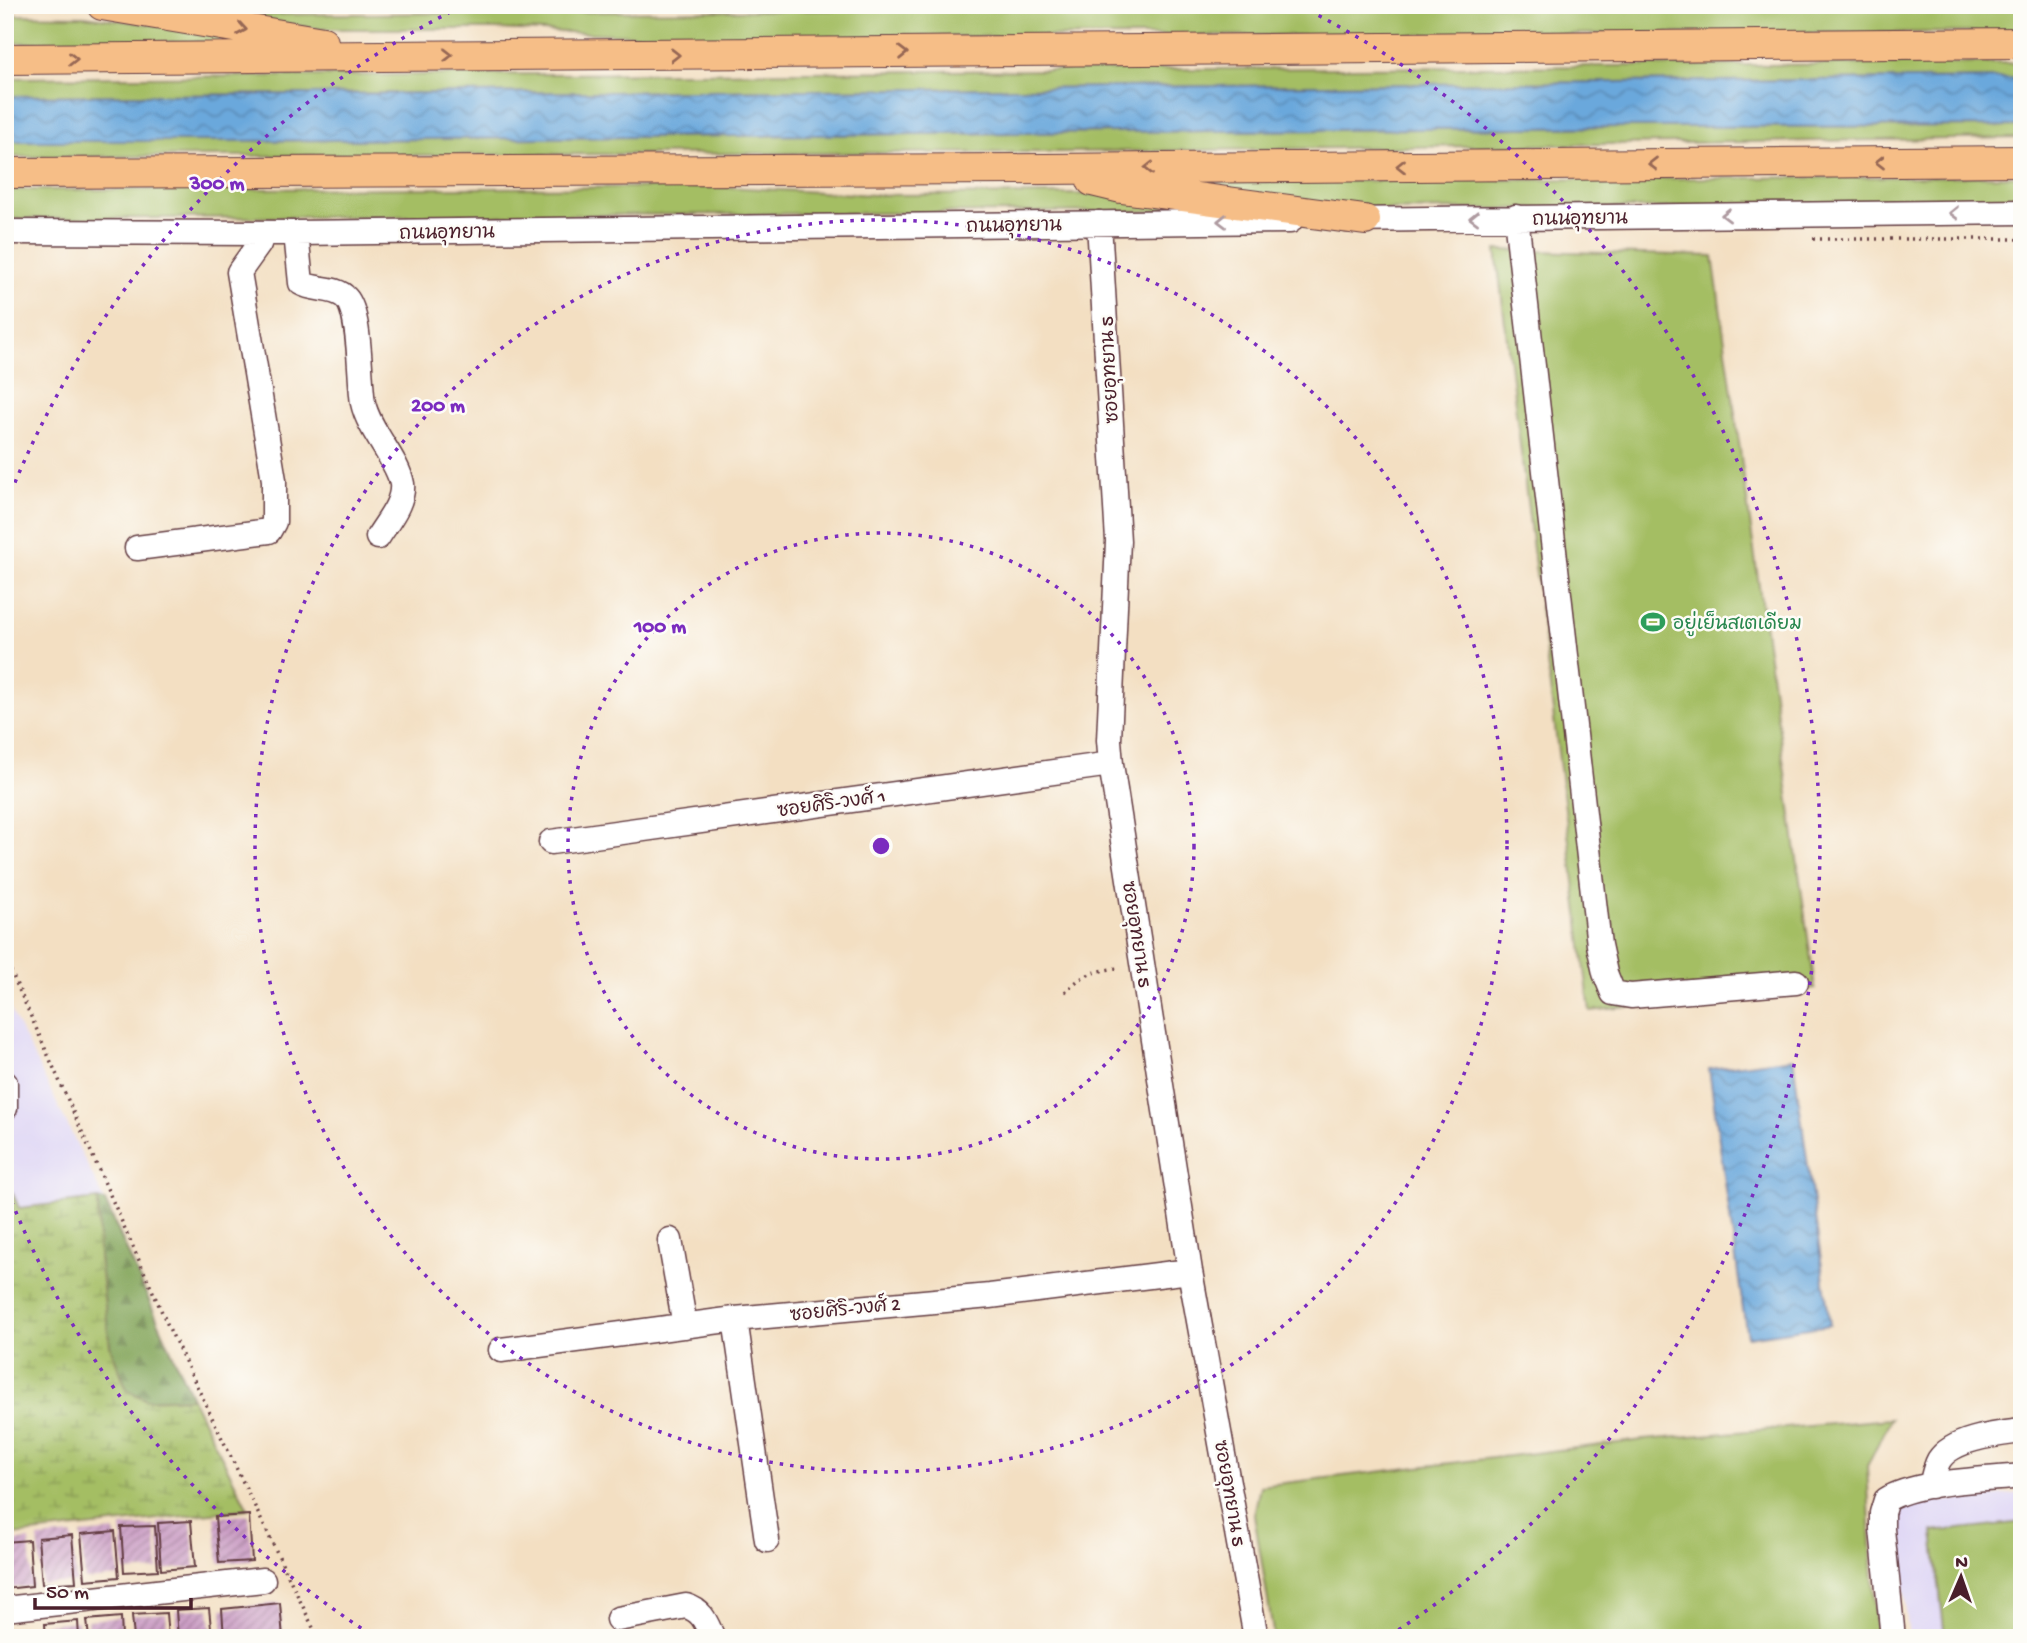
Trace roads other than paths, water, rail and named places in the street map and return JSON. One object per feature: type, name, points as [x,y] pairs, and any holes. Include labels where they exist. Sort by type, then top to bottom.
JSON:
[{"type":"main road","points":[[102,5],[405,56]]},
{"type":"main road","points":[[5,59],[2022,43]]},
{"type":"main road","points":[[5,173],[1045,169],[2022,161]]},
{"type":"main road","points":[[1045,169],[1121,188],[1366,220]]},
{"type":"street","name":"ถนนอุทยาน","points":[[5,232],[296,233],[2022,212]]},
{"type":"street","points":[[1516,217],[1599,945],[1605,973],[1613,993],[1631,996],[1796,982]]},
{"type":"street","name":"ซอยอุทยาน 5","points":[[1099,223],[1118,541],[1109,740],[1111,764],[1190,1270],[1256,1638]]},
{"type":"street","points":[[137,548],[269,531],[274,522],[274,480],[239,272],[259,244],[263,233]]},
{"type":"street","points":[[296,233],[301,283],[337,292],[345,297],[351,307],[359,348],[364,405],[373,431],[402,481],[400,501],[378,537]]},
{"type":"street","name":"ซอยศิริ-วงศ์ 1","points":[[551,842],[1111,764]]},
{"type":"street","points":[[5,1083],[5,1108]]},
{"type":"street","points":[[670,1240],[685,1326]]},
{"type":"street","name":"ซอยศิริ-วงศ์ 2","points":[[501,1350],[735,1319],[990,1296],[1190,1270]]},
{"type":"street","points":[[735,1319],[767,1540]]},
{"type":"street","points":[[1931,1486],[1940,1458],[1957,1446],[1979,1436],[2022,1431]]},
{"type":"street","points":[[1893,1638],[1882,1513],[1886,1500],[1897,1493],[1931,1486],[2022,1476]]},
{"type":"street","points":[[5,1609],[263,1580]]},
{"type":"street","points":[[618,1619],[686,1606],[703,1615],[713,1638]]},
{"type":"water","points":[[2022,78],[2022,126],[5,141],[5,96]]},
{"type":"water","points":[[1793,1058],[1830,1325],[1747,1337],[1709,1069]]},
{"type":"place","name":"อยู่เย็นสเตเดียม","points":[[1653,622]]}]
